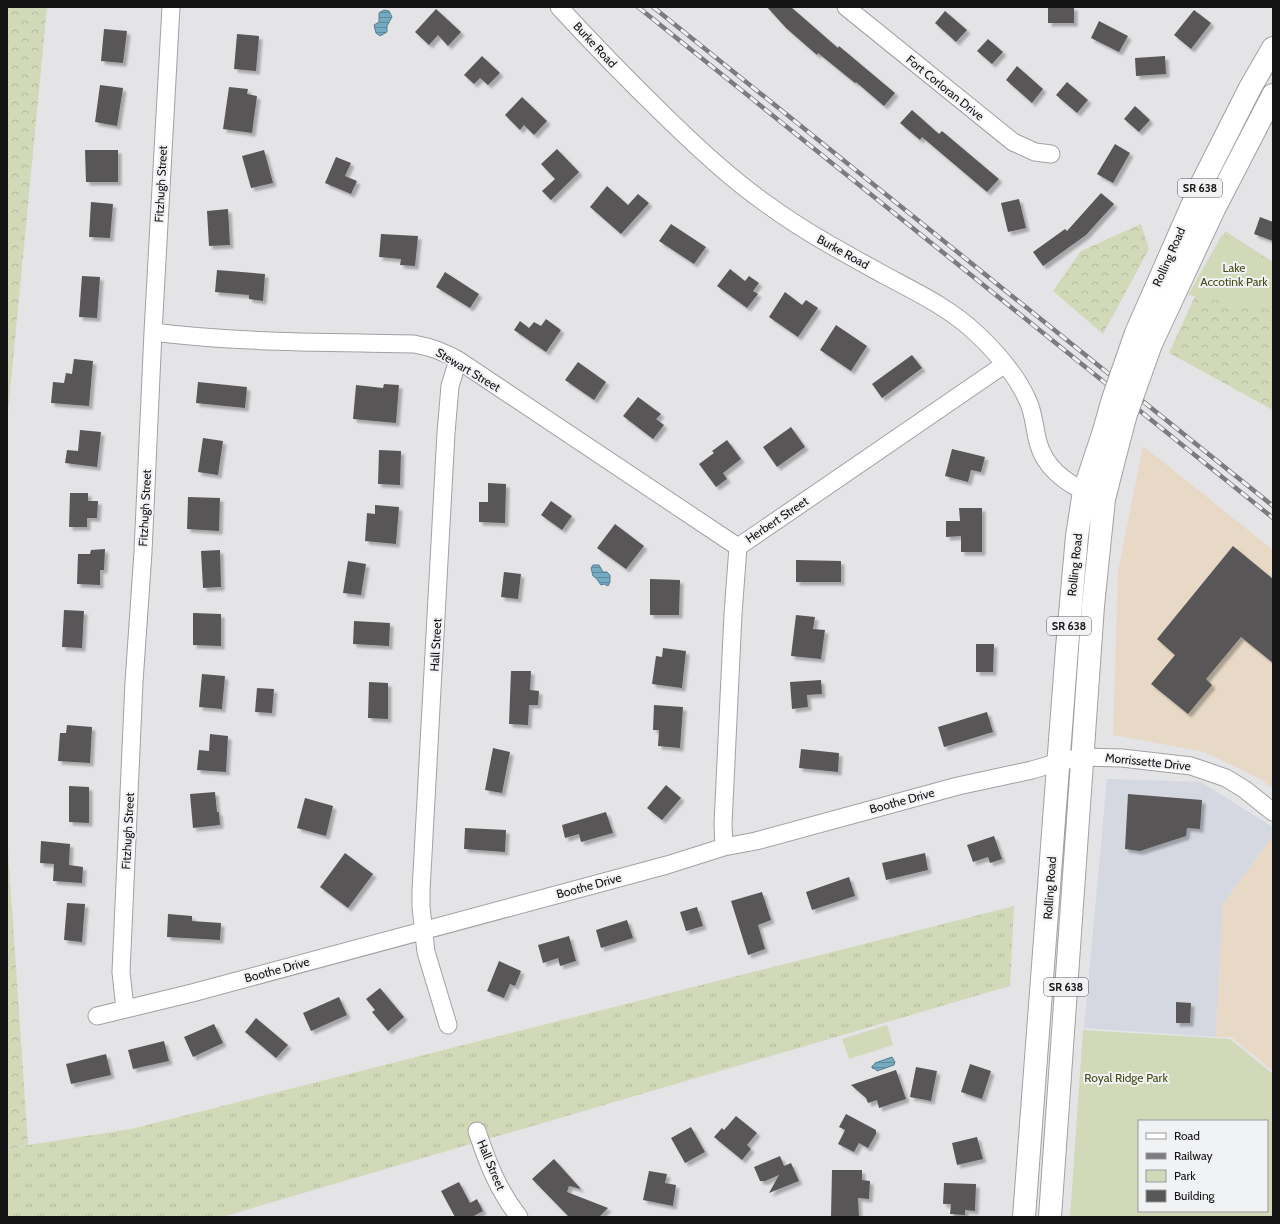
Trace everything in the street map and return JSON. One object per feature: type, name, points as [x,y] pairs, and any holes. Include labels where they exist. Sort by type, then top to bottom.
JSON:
[{"type":"main road","name":"Rolling Road","points":[[1024,1217],[1077,536],[1094,495],[1110,439],[1126,414],[1144,339],[1202,183],[1250,88],[1273,48]]},
{"type":"main road","name":"Rolling Road","points":[[1144,339],[1183,274],[1232,173],[1273,95]]},
{"type":"main road","points":[[1232,173],[1273,118]]},
{"type":"main road","name":"Rolling Road","points":[[1050,1217],[1093,606],[1094,495]]},
{"type":"street","name":"Fitzhugh Street","points":[[126,1008],[121,972],[134,682],[143,552],[153,332],[171,7]]},
{"type":"street","name":"Burke Road","points":[[559,7],[628,80],[695,145],[767,205],[808,232],[951,312],[978,334],[1006,364],[1021,386],[1032,410],[1038,443],[1046,461],[1055,472],[1064,479],[1094,495]]},
{"type":"street","name":"Fort Corloran Drive","points":[[846,7],[1013,142],[1035,152],[1051,154]]},
{"type":"street","name":"Stewart Street","points":[[153,332],[231,339],[414,344],[433,348],[458,360],[738,547]]},
{"type":"street","name":"Hall Street","points":[[448,1025],[426,952],[421,907],[421,891],[446,433],[450,386],[458,360]]},
{"type":"street","name":"Herbert Street","points":[[724,847],[723,824],[733,614],[738,547],[1006,364]]},
{"type":"street","name":"Boothe Drive","points":[[97,1016],[192,993],[424,931],[667,865],[724,847],[756,841],[958,786],[1032,770],[1082,757]]},
{"type":"street","name":"Morrissette Drive","points":[[1082,757],[1122,758],[1178,764],[1198,768],[1226,778],[1244,789],[1273,812]]},
{"type":"street","name":"Hall Street","points":[[477,1131],[492,1173],[502,1193],[519,1217]]},
{"type":"shaded area","points":[[1143,446],[1273,550],[1273,789],[1262,780],[1205,752],[1113,735],[1118,572]]},
{"type":"shaded area","points":[[1107,779],[1201,782],[1273,827],[1273,836],[1223,904],[1216,1037],[1084,1028]]},
{"type":"shaded area","points":[[1273,836],[1273,1071],[1231,1037],[1216,1037],[1223,904]]},
{"type":"green space","points":[[7,7],[47,7],[7,423]]},
{"type":"green space","points":[[1141,224],[1149,249],[1103,334],[1053,291],[1081,251]]},
{"type":"green space","points":[[1225,231],[1273,262],[1273,410],[1169,353]]},
{"type":"green space","name":"Lake Accotink Park","points":[[1222,235],[1273,265],[1273,311],[1188,295]]},
{"type":"green space","points":[[7,834],[28,1145],[7,1150]]},
{"type":"green space","points":[[1014,906],[1010,986],[222,1217],[7,1217],[7,1150],[28,1145],[131,1129]]},
{"type":"green space","points":[[887,1025],[893,1045],[849,1059],[842,1039]]},
{"type":"green space","name":"Royal Ridge Park","points":[[1083,1030],[1230,1039],[1273,1074],[1273,1217],[1070,1217]]},
{"type":"water","points":[[384,10],[389,11],[392,17],[387,26],[387,32],[380,36],[376,33],[374,25],[379,22],[379,13]]},
{"type":"water","points":[[593,565],[599,565],[603,572],[607,572],[610,575],[610,582],[608,586],[604,584],[601,585],[593,576],[591,568]]},
{"type":"water","points":[[892,1057],[895,1062],[894,1065],[877,1071],[872,1068],[875,1063]]},
{"type":"building","points":[[767,7],[791,7],[838,48],[839,46],[895,93],[884,106],[818,53],[817,55],[786,28]]},
{"type":"building","points":[[1048,7],[1074,7],[1074,23],[1048,23]]},
{"type":"building","points":[[436,9],[461,32],[448,46],[438,35],[429,45],[415,32]]},
{"type":"building","points":[[1194,10],[1211,23],[1191,49],[1174,35]]},
{"type":"building","points":[[945,11],[967,30],[956,42],[935,23]]},
{"type":"building","points":[[1099,21],[1128,36],[1119,52],[1091,38]]},
{"type":"building","points":[[104,29],[127,31],[123,63],[101,61]]},
{"type":"building","points":[[237,34],[259,36],[256,71],[234,69]]},
{"type":"building","points":[[988,39],[1003,52],[992,64],[977,51]]},
{"type":"building","points":[[482,56],[500,73],[488,85],[480,78],[474,84],[464,75]]},
{"type":"building","points":[[1165,56],[1166,74],[1136,76],[1135,58]]},
{"type":"building","points":[[1017,66],[1043,89],[1032,103],[1006,80]]},
{"type":"building","points":[[1067,82],[1088,100],[1077,113],[1056,95]]},
{"type":"building","points":[[100,85],[123,88],[117,126],[95,122]]},
{"type":"building","points":[[229,87],[248,89],[247,94],[257,96],[252,133],[223,129]]},
{"type":"building","points":[[522,97],[547,121],[534,135],[524,125],[520,130],[505,115]]},
{"type":"building","points":[[1135,106],[1150,120],[1139,132],[1124,119]]},
{"type":"building","points":[[912,110],[939,134],[942,131],[999,179],[987,192],[922,137],[920,140],[900,123]]},
{"type":"building","points":[[1115,144],[1130,153],[1113,183],[1097,174]]},
{"type":"building","points":[[557,149],[579,172],[551,200],[542,191],[555,179],[541,164]]},
{"type":"building","points":[[85,150],[118,150],[118,182],[86,182]]},
{"type":"building","points":[[264,150],[273,183],[251,188],[242,156]]},
{"type":"building","points":[[336,157],[351,163],[345,176],[357,181],[351,194],[325,183]]},
{"type":"building","points":[[607,186],[628,205],[638,194],[649,203],[621,234],[590,207]]},
{"type":"building","points":[[1101,193],[1114,204],[1086,235],[1043,266],[1033,252],[1065,229],[1067,231]]},
{"type":"building","points":[[1019,199],[1026,228],[1008,232],[1001,203]]},
{"type":"building","points":[[91,202],[113,204],[110,238],[89,237]]},
{"type":"building","points":[[228,209],[230,245],[209,246],[207,211]]},
{"type":"building","points":[[1260,217],[1273,222],[1273,241],[1254,234]]},
{"type":"building","points":[[671,224],[706,247],[694,264],[659,241]]},
{"type":"building","points":[[381,234],[418,236],[415,266],[400,265],[401,259],[379,257]]},
{"type":"building","points":[[730,269],[745,281],[749,276],[759,283],[753,291],[758,294],[747,308],[717,286]]},
{"type":"building","points":[[217,270],[265,274],[263,301],[249,299],[249,295],[215,292]]},
{"type":"building","points":[[445,272],[479,294],[470,308],[436,287]]},
{"type":"building","points":[[82,276],[100,277],[97,318],[79,317]]},
{"type":"building","points":[[785,292],[802,305],[806,300],[818,308],[798,337],[769,317]]},
{"type":"building","points":[[546,319],[561,330],[546,352],[514,330],[520,321],[529,328],[534,322],[541,326]]},
{"type":"building","points":[[836,325],[867,346],[851,371],[820,350]]},
{"type":"building","points":[[912,355],[922,368],[882,398],[872,384]]},
{"type":"building","points":[[74,359],[93,361],[89,406],[51,403],[53,382],[64,383],[66,373],[72,374]]},
{"type":"building","points":[[578,362],[606,382],[594,400],[565,380]]},
{"type":"building","points":[[198,382],[247,387],[245,408],[196,403]]},
{"type":"building","points":[[384,384],[399,385],[396,423],[353,419],[356,385],[383,388]]},
{"type":"building","points":[[638,397],[661,414],[656,419],[664,425],[653,439],[623,416]]},
{"type":"building","points":[[791,427],[805,447],[777,467],[763,447]]},
{"type":"building","points":[[80,430],[101,432],[97,467],[65,463],[67,450],[78,451]]},
{"type":"building","points":[[203,438],[223,441],[218,475],[198,472]]},
{"type":"building","points":[[727,440],[741,459],[723,473],[727,479],[716,487],[699,464],[714,453],[712,451]]},
{"type":"building","points":[[952,449],[985,457],[981,472],[971,470],[968,482],[945,476]]},
{"type":"building","points":[[379,450],[401,451],[400,485],[378,484]]},
{"type":"building","points":[[488,483],[506,484],[505,523],[479,522],[479,502],[488,502]]},
{"type":"building","points":[[70,493],[88,493],[88,501],[98,501],[97,518],[87,518],[87,527],[69,527]]},
{"type":"building","points":[[188,497],[220,498],[219,531],[187,529]]},
{"type":"building","points":[[551,501],[572,516],[562,530],[541,515]]},
{"type":"building","points":[[375,505],[399,507],[396,544],[365,541],[367,513],[375,514]]},
{"type":"building","points":[[959,508],[982,508],[982,552],[961,552],[961,536],[946,537],[946,521],[960,521]]},
{"type":"building","points":[[615,524],[644,546],[626,569],[597,548]]},
{"type":"building","points":[[1233,546],[1273,579],[1273,663],[1241,637],[1206,679],[1212,685],[1188,714],[1151,684],[1175,655],[1157,639]]},
{"type":"building","points":[[105,549],[104,570],[100,570],[100,585],[77,584],[78,554],[90,554],[91,550]]},
{"type":"building","points":[[220,550],[221,587],[203,588],[201,551]]},
{"type":"building","points":[[796,560],[841,561],[841,582],[796,582]]},
{"type":"building","points":[[348,561],[366,564],[361,595],[343,593]]},
{"type":"building","points":[[504,572],[521,574],[518,599],[501,597]]},
{"type":"building","points":[[650,579],[680,580],[679,615],[650,615]]},
{"type":"building","points":[[64,610],[84,611],[82,648],[62,647]]},
{"type":"building","points":[[193,613],[221,614],[221,646],[193,645]]},
{"type":"building","points":[[796,615],[815,617],[813,629],[825,630],[821,659],[791,656]]},
{"type":"building","points":[[354,621],[390,623],[389,646],[353,644]]},
{"type":"building","points":[[976,644],[994,644],[993,672],[976,672]]},
{"type":"building","points":[[663,648],[686,651],[682,688],[652,684],[656,656],[662,657]]},
{"type":"building","points":[[511,671],[531,671],[530,690],[539,691],[538,705],[529,705],[528,725],[509,724]]},
{"type":"building","points":[[202,674],[225,676],[222,709],[199,707]]},
{"type":"building","points":[[821,680],[822,694],[807,695],[808,707],[792,709],[790,682]]},
{"type":"building","points":[[369,682],[388,683],[388,719],[368,718]]},
{"type":"building","points":[[257,688],[274,689],[272,713],[255,712]]},
{"type":"building","points":[[654,705],[683,707],[680,748],[658,746],[659,730],[653,730]]},
{"type":"building","points":[[987,712],[993,732],[944,747],[938,727]]},
{"type":"building","points":[[67,725],[92,727],[90,763],[58,761],[60,733],[66,733]]},
{"type":"building","points":[[210,734],[228,736],[226,772],[197,770],[199,750],[209,751]]},
{"type":"building","points":[[493,748],[510,752],[502,793],[485,790]]},
{"type":"building","points":[[801,749],[839,753],[838,772],[799,768]]},
{"type":"building","points":[[666,785],[681,798],[662,820],[647,808]]},
{"type":"building","points":[[69,786],[89,787],[89,823],[69,822]]},
{"type":"building","points":[[215,792],[220,825],[193,828],[190,794]]},
{"type":"building","points":[[1128,794],[1202,800],[1200,829],[1187,828],[1186,836],[1140,851],[1125,849]]},
{"type":"building","points":[[305,798],[333,806],[326,836],[297,828]]},
{"type":"building","points":[[606,812],[613,833],[581,842],[579,834],[565,838],[562,825]]},
{"type":"building","points":[[465,828],[506,830],[505,852],[464,849]]},
{"type":"building","points":[[994,836],[1002,859],[990,863],[988,857],[973,862],[967,845]]},
{"type":"building","points":[[41,841],[70,844],[69,865],[83,867],[82,883],[53,881],[54,864],[40,863]]},
{"type":"building","points":[[345,853],[373,874],[348,908],[320,887]]},
{"type":"building","points":[[925,853],[928,870],[886,880],[882,863]]},
{"type":"building","points":[[849,877],[855,896],[812,910],[806,892]]},
{"type":"building","points":[[762,892],[771,920],[758,925],[765,949],[748,955],[731,901]]},
{"type":"building","points":[[67,903],[85,904],[82,942],[64,940]]},
{"type":"building","points":[[697,907],[703,926],[686,931],[680,912]]},
{"type":"building","points":[[168,914],[192,916],[192,921],[221,923],[220,940],[167,937]]},
{"type":"building","points":[[627,920],[633,938],[601,948],[596,930]]},
{"type":"building","points":[[569,936],[576,961],[560,966],[558,958],[543,963],[538,945]]},
{"type":"building","points":[[499,961],[521,971],[515,986],[510,984],[504,998],[487,991]]},
{"type":"building","points":[[380,988],[404,1017],[388,1031],[372,1012],[375,1010],[366,999]]},
{"type":"building","points":[[339,997],[347,1015],[311,1031],[303,1013]]},
{"type":"building","points":[[1176,1002],[1191,1003],[1190,1023],[1176,1023]]},
{"type":"building","points":[[256,1018],[288,1045],[276,1058],[245,1032]]},
{"type":"building","points":[[214,1024],[223,1043],[193,1057],[184,1037]]},
{"type":"building","points":[[164,1041],[169,1061],[133,1069],[128,1050]]},
{"type":"building","points":[[106,1054],[111,1075],[71,1084],[66,1064]]},
{"type":"building","points":[[970,1064],[991,1071],[982,1099],[961,1092]]},
{"type":"building","points":[[916,1067],[937,1071],[931,1101],[910,1097]]},
{"type":"building","points":[[896,1070],[906,1099],[879,1108],[877,1100],[868,1103],[866,1098],[851,1085]]},
{"type":"building","points":[[846,1114],[876,1130],[876,1134],[868,1148],[859,1143],[854,1152],[838,1144],[845,1130],[839,1127]]},
{"type":"building","points":[[736,1116],[757,1133],[747,1145],[751,1149],[742,1160],[714,1137],[722,1128],[724,1130]]},
{"type":"building","points":[[691,1127],[705,1152],[685,1163],[671,1138]]},
{"type":"building","points":[[977,1137],[983,1159],[957,1165],[952,1143]]},
{"type":"building","points":[[780,1156],[784,1166],[791,1163],[799,1181],[769,1193],[779,1175],[765,1181],[760,1181],[754,1167]]},
{"type":"building","points":[[554,1159],[581,1189],[569,1186],[567,1192],[608,1208],[599,1217],[569,1217],[532,1179]]},
{"type":"building","points":[[832,1170],[862,1170],[862,1180],[870,1181],[869,1199],[858,1198],[859,1217],[831,1217]]},
{"type":"building","points":[[649,1171],[667,1174],[665,1183],[676,1185],[673,1206],[643,1200]]},
{"type":"building","points":[[459,1182],[470,1203],[477,1199],[483,1211],[472,1217],[455,1217],[441,1191]]},
{"type":"building","points":[[944,1183],[976,1184],[975,1211],[965,1210],[965,1215],[950,1214],[951,1204],[943,1204]]},
{"type":"railway","points":[[638,7],[1273,518]]},
{"type":"railway","points":[[653,7],[1273,506]]}]
